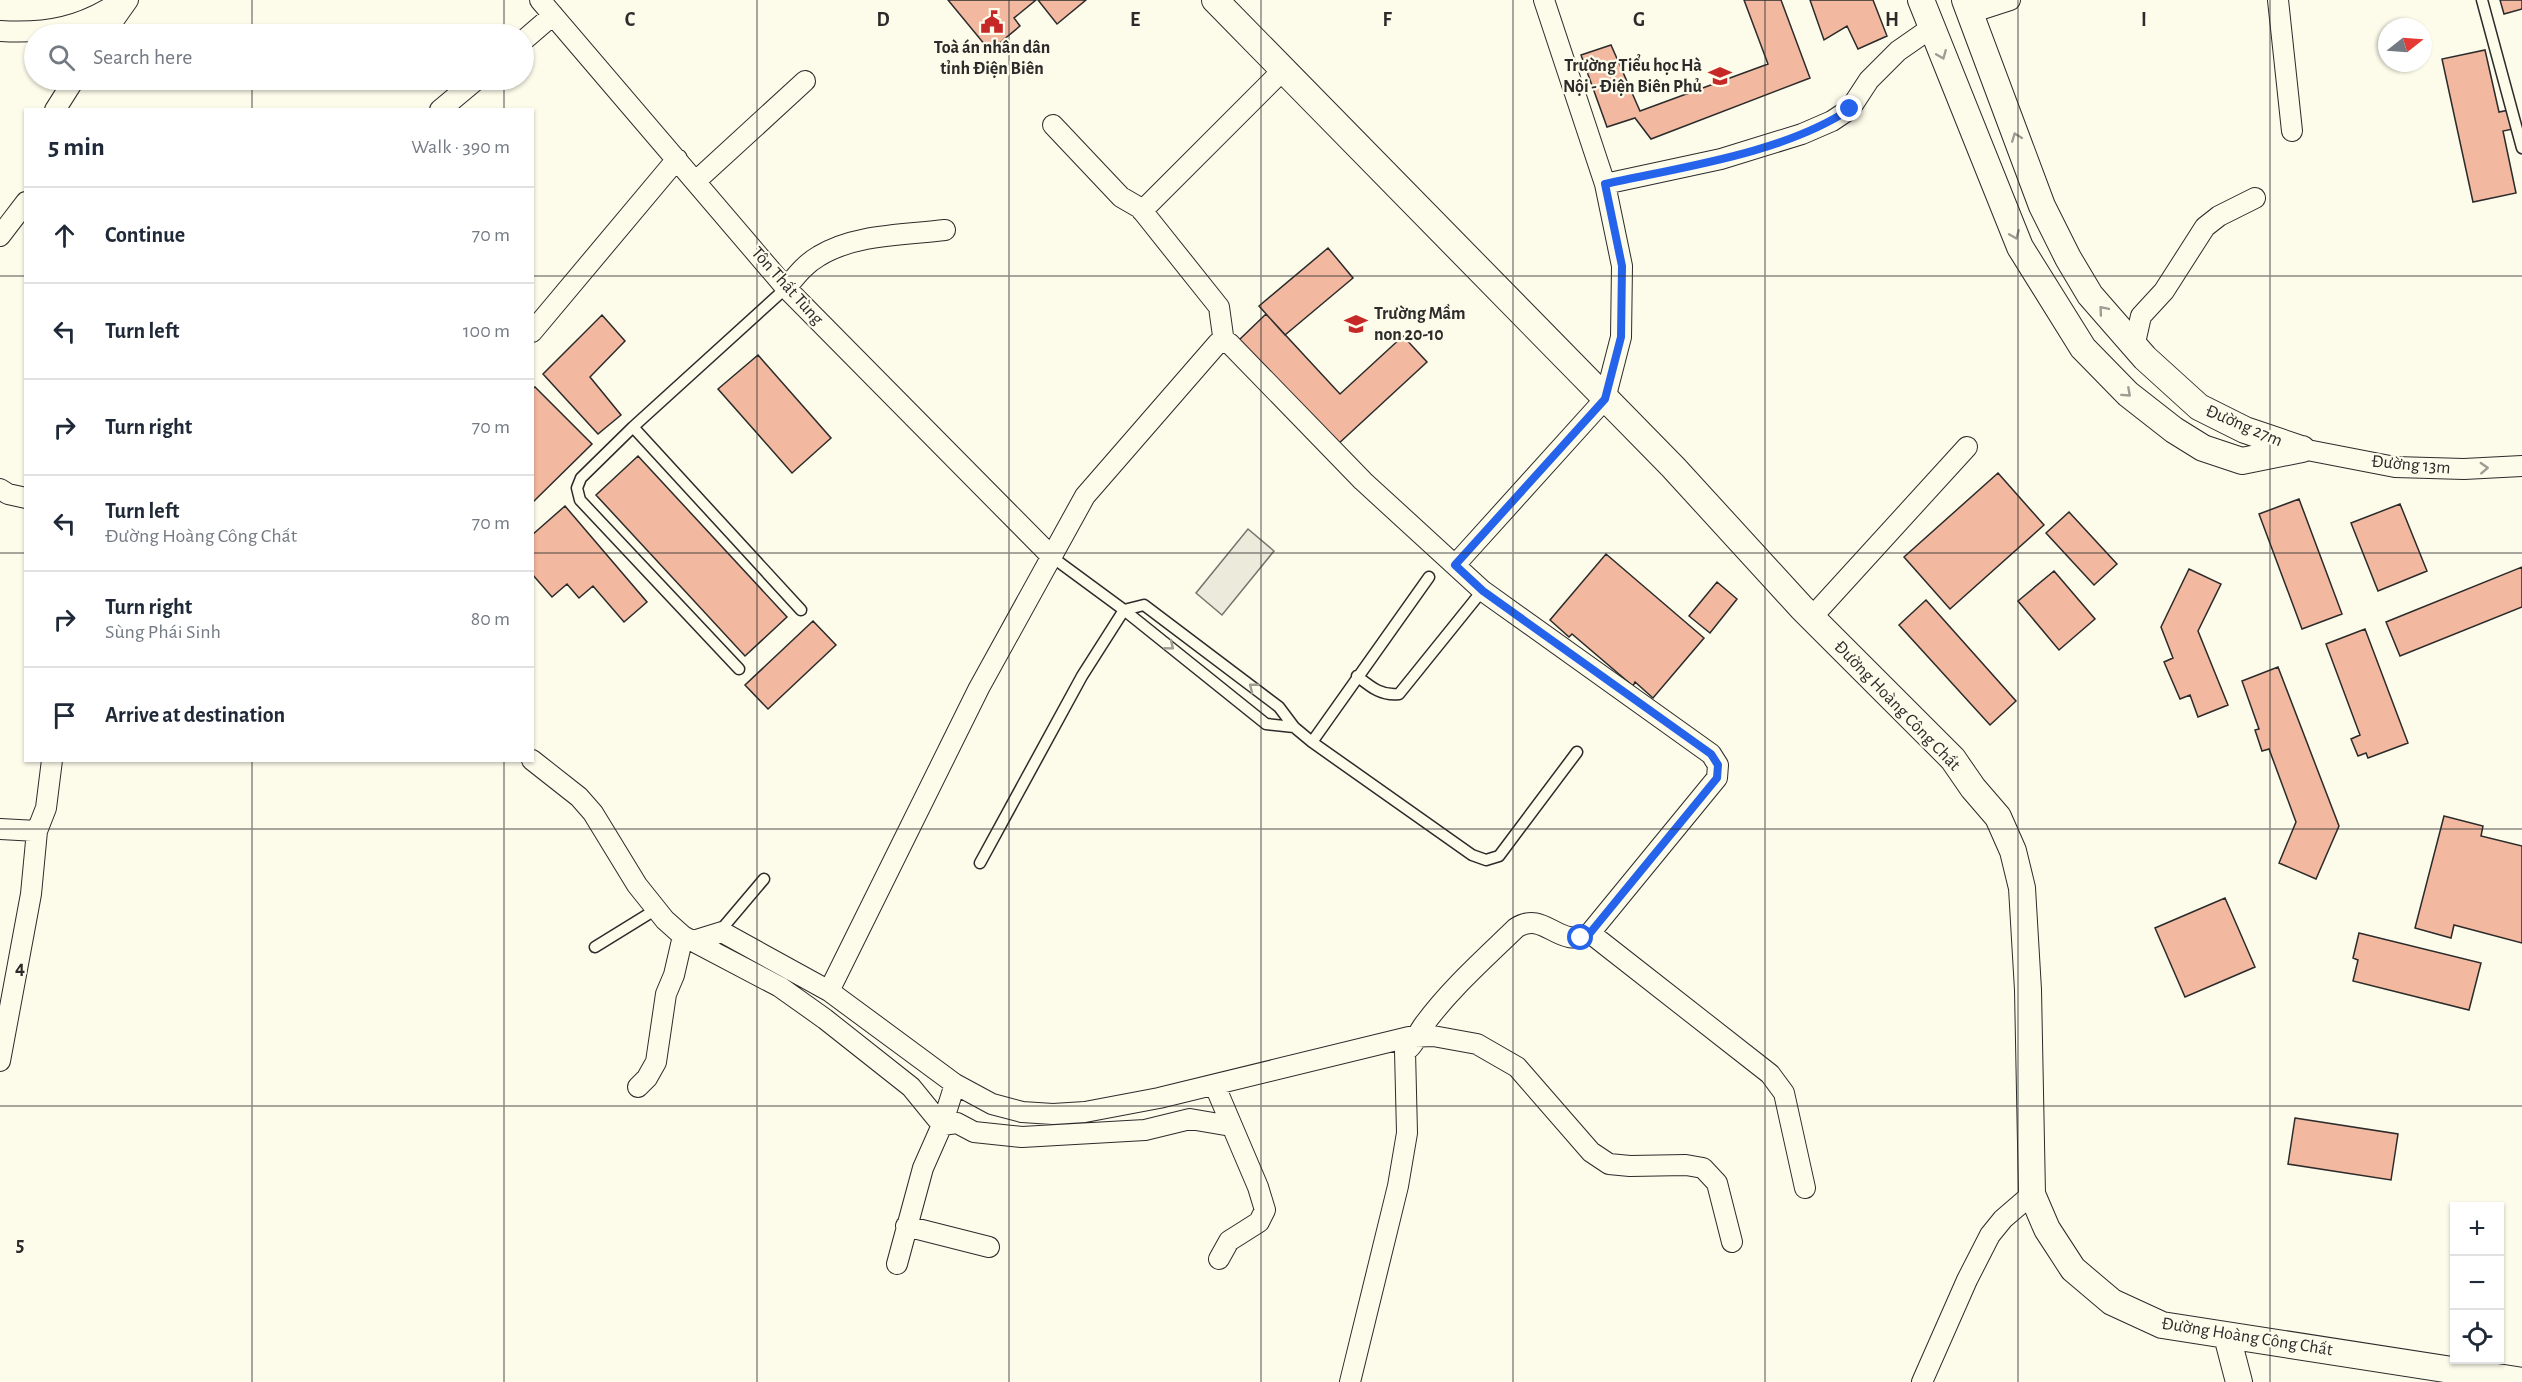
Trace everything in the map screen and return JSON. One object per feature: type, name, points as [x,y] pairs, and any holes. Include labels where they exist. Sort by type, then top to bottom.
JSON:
[{"type":"street","points":[[75,24],[122,0]]},
{"type":"street","points":[[111,24],[128,0]]},
{"type":"street","name":"Tôn Thất Tùng","points":[[540,0],[786,288],[1052,557]]},
{"type":"street","name":"Đường Hoàng Công Chất","points":[[1215,0],[1673,467],[1812,617],[1953,759],[1973,788],[1998,817],[2013,851],[2022,888],[2028,990],[2032,1194],[2047,1229],[2073,1269],[2112,1302],[2162,1325],[2522,1381]]},
{"type":"street","points":[[1455,565],[1605,399],[1621,337],[1622,266],[1605,184],[1544,0]]},
{"type":"street","name":"Đường 27m","points":[[1921,0],[2020,247],[2083,348],[2128,394],[2174,430],[2203,448],[2242,461],[2302,449]]},
{"type":"street","points":[[1605,184],[1721,159],[1802,134],[1832,121],[1850,109],[1869,80],[1898,51],[1931,28],[1967,7],[2010,0]]},
{"type":"street","points":[[2278,0],[2292,131]]},
{"type":"street","name":"Đường 27m","points":[[1967,7],[2042,206],[2067,258],[2091,295],[2134,347],[2199,407],[2245,430],[2302,449]]},
{"type":"street","points":[[534,31],[553,15]]},
{"type":"street","points":[[0,31],[24,33]]},
{"type":"street","points":[[1142,211],[1283,70]]},
{"type":"street","points":[[696,181],[805,81]]},
{"type":"street","points":[[56,108],[68,90]]},
{"type":"street","points":[[442,108],[464,90]]},
{"type":"street","points":[[1053,125],[1121,197],[1142,211],[1220,306],[1224,343]]},
{"type":"street","points":[[534,330],[677,159]]},
{"type":"street","points":[[2134,347],[2141,316],[2164,291],[2205,227],[2219,216],[2255,198]]},
{"type":"street","points":[[0,236],[24,205]]},
{"type":"street","points":[[786,288],[805,266],[834,248],[887,236],[945,230]]},
{"type":"street","points":[[829,991],[979,688],[1085,496],[1218,344],[1229,343],[1363,481],[1482,591],[1711,754],[1718,765],[1717,778],[1590,933],[1581,938],[1569,939],[1535,922],[1525,922],[1466,977],[1416,1037],[1412,1047],[1405,1051],[1407,1132],[1398,1186],[1350,1382]]},
{"type":"street","points":[[1812,617],[1967,447]]},
{"type":"street","name":"Đường 13m","points":[[2302,449],[2395,467],[2464,469],[2522,466]]},
{"type":"street","points":[[0,489],[8,494],[24,498]]},
{"type":"street","points":[[0,1061],[31,894],[38,831],[46,808],[52,762]]},
{"type":"street","points":[[534,762],[579,797],[593,813],[654,910],[688,938],[780,987],[825,1019],[911,1087],[942,1125]]},
{"type":"street","points":[[0,829],[38,831]]},
{"type":"street","points":[[688,938],[720,931],[829,991],[955,1084],[992,1104],[1022,1112],[1053,1114],[1085,1112],[1215,1086],[1416,1037],[1433,1035],[1477,1044],[1517,1066],[1591,1152],[1609,1164],[1686,1165],[1703,1168],[1717,1184],[1732,1242]]},
{"type":"street","points":[[1590,933],[1770,1074],[1784,1093],[1805,1188]]},
{"type":"street","points":[[638,1087],[647,1078],[656,1062],[666,994],[688,938]]},
{"type":"street","points":[[897,1264],[923,1168],[942,1125],[955,1084]]},
{"type":"street","points":[[1215,1086],[1258,1187],[1265,1210],[1259,1222],[1229,1241],[1219,1259]]},
{"type":"street","points":[[942,1125],[957,1123],[974,1132],[1022,1137],[1145,1130],[1190,1119],[1232,1126]]},
{"type":"street","points":[[1922,1382],[1967,1280],[1990,1235],[2003,1219],[2032,1194]]},
{"type":"street","points":[[906,1226],[989,1246]]},
{"type":"street","points":[[2227,1336],[2239,1382]]},
{"type":"lane","points":[[2482,0],[2522,148]]},
{"type":"lane","points":[[739,669],[580,500],[577,488],[581,478],[633,427],[786,288]]},
{"type":"lane","points":[[633,427],[801,609]]},
{"type":"lane","points":[[1052,557],[1124,610],[1266,723],[1294,727]]},
{"type":"lane","points":[[1312,741],[1429,577]]},
{"type":"lane","points":[[1357,676],[1380,693],[1399,694],[1482,591]]},
{"type":"lane","points":[[980,862],[1082,676],[1124,610],[1144,605],[1279,707],[1294,727],[1312,741],[1472,855],[1486,860],[1499,856],[1577,752]]},
{"type":"lane","points":[[720,931],[764,879]]},
{"type":"lane","points":[[595,947],[654,910]]},
{"type":"shaded area","points":[[1248,529],[1274,551],[1222,615],[1196,593]]},
{"type":"building","name":"Toà án nhân dân tỉnh Điện Biên","points":[[948,0],[1036,0],[1014,18],[1020,26],[990,51]]},
{"type":"building","name":"Toà án nhân dân tỉnh Điện Biên","points":[[1038,0],[1086,0],[1057,24]]},
{"type":"building","points":[[1744,0],[1781,0],[1810,78],[1651,139],[1635,118],[1607,127],[1581,55],[1611,45],[1640,111],[1768,64]]},
{"type":"building","points":[[1810,0],[1873,0],[1887,36],[1858,49],[1847,26],[1824,40]]},
{"type":"building","points":[[2500,0],[2522,0],[2522,9],[2504,14]]},
{"type":"building","points":[[2485,50],[2499,112],[2509,110],[2513,129],[2503,131],[2516,193],[2473,202],[2442,59]]},
{"type":"building","points":[[1328,248],[1353,278],[1285,335],[1259,306]]},
{"type":"building","points":[[1266,314],[1340,394],[1403,336],[1427,362],[1336,446],[1239,340]]},
{"type":"building","points":[[602,315],[625,341],[590,377],[621,415],[598,434],[543,374]]},
{"type":"building","points":[[758,355],[831,438],[792,473],[718,389]]},
{"type":"building","points":[[534,388],[592,444],[534,501]]},
{"type":"building","points":[[638,456],[787,617],[745,656],[596,495]]},
{"type":"building","points":[[1998,473],[2044,525],[1950,609],[1904,557]]},
{"type":"building","points":[[2299,499],[2342,614],[2302,629],[2259,514]]},
{"type":"building","points":[[2400,504],[2427,571],[2378,591],[2351,523]]},
{"type":"building","points":[[565,506],[647,602],[624,622],[593,586],[579,598],[567,584],[552,597],[534,576],[534,533]]},
{"type":"building","points":[[2069,512],[2117,564],[2094,585],[2046,533]]},
{"type":"building","points":[[1606,554],[1704,638],[1653,698],[1635,682],[1633,686],[1572,634],[1569,637],[1550,620]]},
{"type":"building","points":[[2522,567],[2522,607],[2400,656],[2386,622]]},
{"type":"building","points":[[2189,569],[2221,584],[2198,631],[2228,705],[2198,717],[2190,695],[2180,699],[2164,662],[2173,658],[2161,627]]},
{"type":"building","points":[[2054,571],[2095,619],[2059,650],[2018,601]]},
{"type":"building","points":[[1717,582],[1737,599],[1710,633],[1689,616]]},
{"type":"building","points":[[1926,600],[2016,701],[1990,725],[1899,625]]},
{"type":"building","points":[[813,621],[836,645],[768,709],[745,685]]},
{"type":"building","points":[[2365,629],[2408,743],[2368,758],[2366,753],[2358,756],[2351,739],[2360,735],[2326,644]]},
{"type":"building","points":[[2278,667],[2339,826],[2316,879],[2279,863],[2296,822],[2269,749],[2262,751],[2255,730],[2259,729],[2242,681]]},
{"type":"building","points":[[2444,816],[2483,826],[2481,836],[2522,846],[2522,943],[2454,925],[2451,938],[2415,928]]},
{"type":"building","points":[[2225,898],[2255,967],[2185,997],[2155,928]]},
{"type":"building","points":[[2359,933],[2481,963],[2469,1010],[2353,981],[2358,960],[2353,958]]},
{"type":"building","points":[[2295,1118],[2398,1134],[2391,1180],[2288,1164]]},
{"type":"place","name":"Toà án nhân dân tỉnh Điện Biên","points":[[992,22]]},
{"type":"place","name":"Trường Tiểu học Hà Nội - Điện Biên Phủ","points":[[1720,76]]},
{"type":"place","name":"Trường Mầm non 20-10","points":[[1356,324]]},
{"type":"route","points":[[1581,938],[1590,933],[1717,778],[1718,765],[1711,754],[1483,591],[1455,565],[1605,399],[1621,337],[1622,266],[1605,184],[1721,159],[1802,134],[1832,121],[1850,109]]}]
